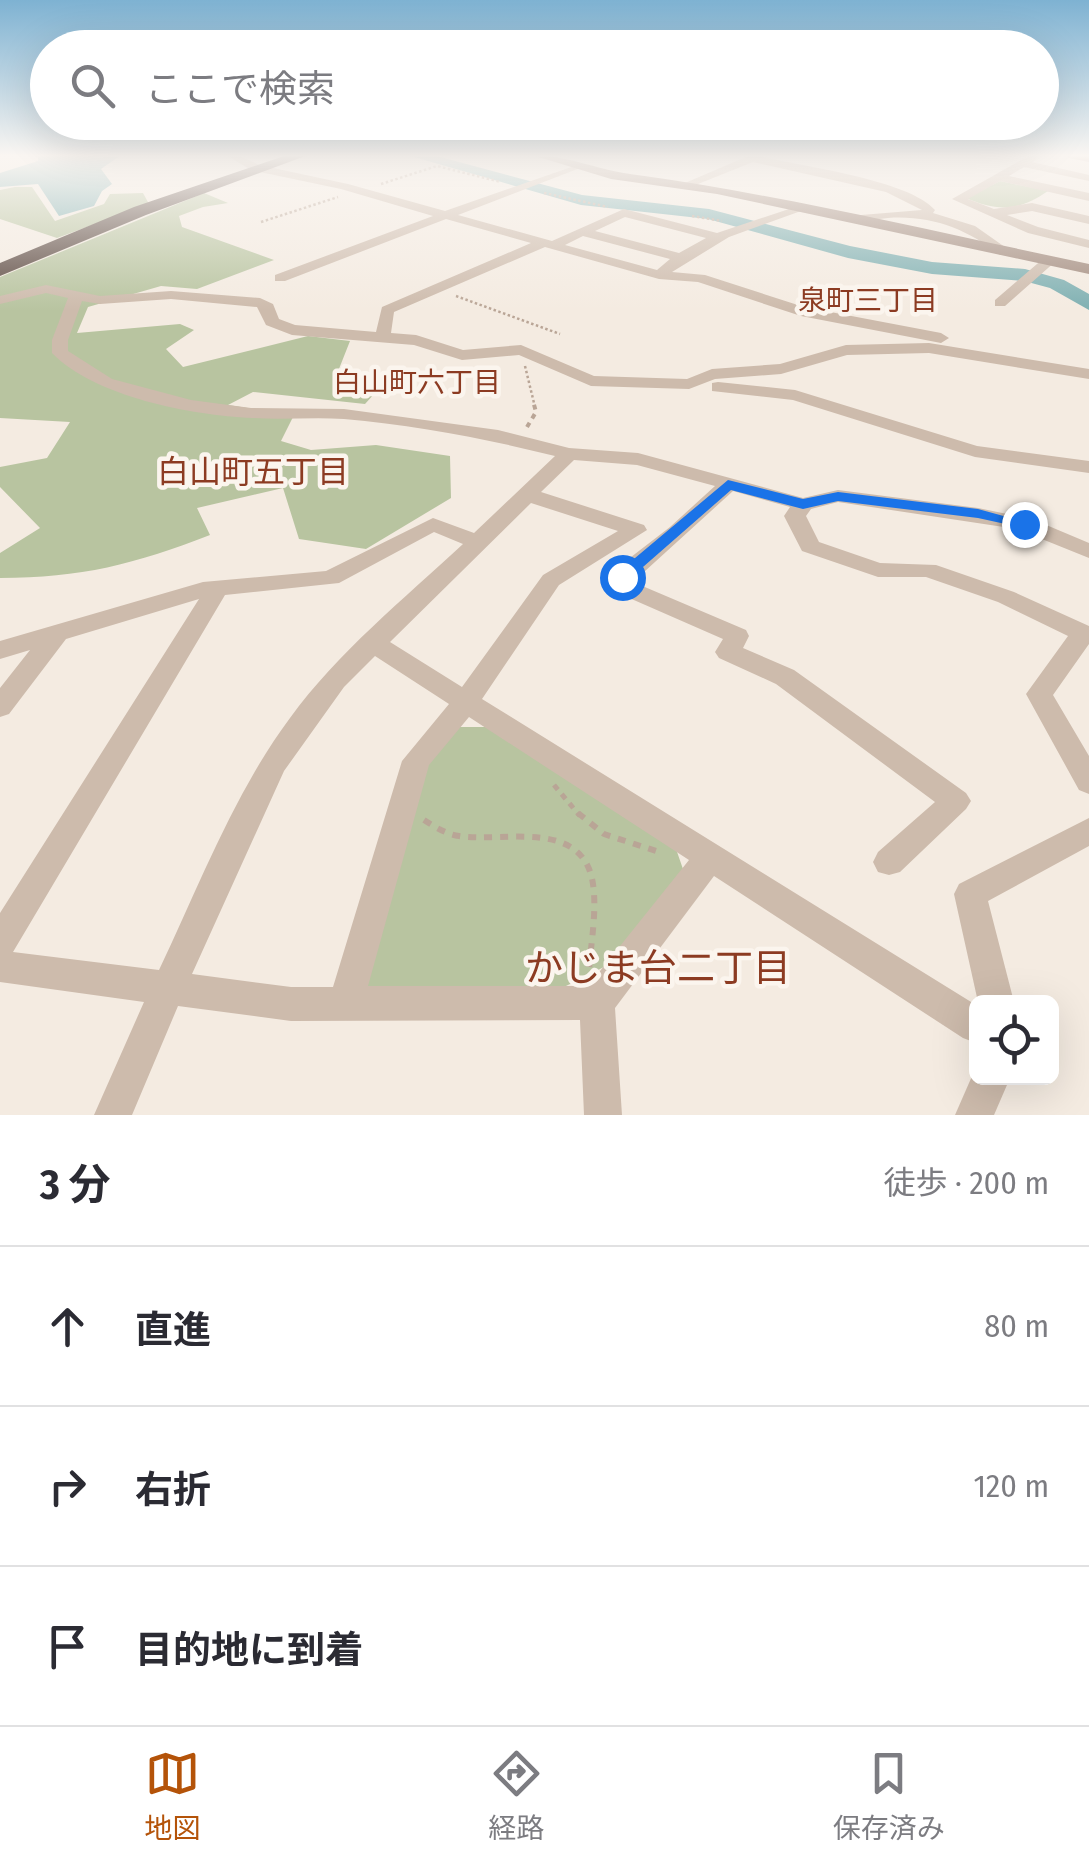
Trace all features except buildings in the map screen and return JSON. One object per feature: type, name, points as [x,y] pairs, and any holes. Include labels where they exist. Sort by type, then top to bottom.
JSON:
[{"type":"highway","points":[[0,270],[151,207]]},
{"type":"street","points":[[418,207],[659,274],[700,278],[801,311],[948,340],[1037,368]]},
{"type":"street","points":[[280,278],[463,207]]},
{"type":"street","points":[[793,207],[1089,269]]},
{"type":"street","points":[[926,207],[927,213]]},
{"type":"street","points":[[980,207],[1032,230],[1089,244]]},
{"type":"street","points":[[994,213],[1026,207]]},
{"type":"street","points":[[1036,207],[1089,220]]},
{"type":"street","points":[[659,274],[679,256],[715,236],[798,208]]},
{"type":"street","points":[[853,219],[900,211],[927,213],[1006,252]]},
{"type":"street","points":[[383,336],[384,312],[624,212],[715,236]]},
{"type":"street","points":[[583,232],[679,256]]},
{"type":"street","points":[[1000,303],[1049,261]]},
{"type":"street","points":[[0,300],[46,290],[69,292],[76,298],[172,295],[260,303],[268,307],[272,322],[292,330],[416,340],[462,355],[499,350],[528,353],[590,380],[690,384],[794,395],[959,447],[1089,467]]},
{"type":"street","points":[[76,298],[60,340],[60,353],[106,383],[127,390],[214,409],[373,418],[516,441],[569,454],[638,459],[803,504],[838,496],[978,514],[1024,524],[1089,551]]},
{"type":"street","points":[[690,384],[707,375],[766,373],[862,349],[930,348],[1089,374]]},
{"type":"street","points":[[113,1115],[272,766],[335,680],[569,454]]},
{"type":"street","points":[[728,485],[678,532],[630,569],[619,585],[737,636],[728,652],[785,677],[956,801],[889,862]]},
{"type":"street","points":[[346,1003],[416,761],[466,702],[552,580],[636,530],[528,495]]},
{"type":"street","points":[[803,504],[795,516],[810,546],[878,570],[928,570],[1006,597],[1086,634],[1039,694],[1089,782]]},
{"type":"street","points":[[0,650],[218,587],[330,578],[433,524],[478,542]]},
{"type":"street","points":[[0,943],[218,587]]},
{"type":"street","points":[[0,706],[57,633]]},
{"type":"street","points":[[373,643],[969,1021]]},
{"type":"street","points":[[994,995],[970,894],[1089,831]]},
{"type":"street","points":[[603,1115],[597,1004],[711,856]]},
{"type":"street","points":[[0,966],[291,1004],[597,1004]]},
{"type":"street","points":[[974,1115],[988,1085]]},
{"type":"path","points":[[439,288],[560,334]]},
{"type":"path","points":[[516,441],[536,412],[524,359],[528,353]]},
{"type":"path","points":[[548,780],[584,820],[604,834],[668,854]]},
{"type":"path","points":[[404,797],[427,824],[442,832],[482,838],[538,832],[558,838],[580,857],[590,871],[593,886],[588,975],[597,1004]]},
{"type":"green space","points":[[0,207],[46,207],[55,221],[95,207],[141,207],[57,238],[0,219]]},
{"type":"green space","points":[[170,207],[203,207],[179,216],[182,227],[274,260],[197,289],[161,286],[88,307],[77,333],[180,324],[194,330],[166,349],[183,367],[308,336],[350,341],[335,379],[375,393],[365,404],[253,392],[228,405],[294,415],[281,441],[311,450],[376,445],[450,456],[451,498],[366,549],[299,539],[283,488],[197,508],[210,535],[157,554],[82,572],[0,578],[0,553],[40,528],[0,487],[0,467],[47,458],[70,422],[0,418],[0,277]]},
{"type":"green space","points":[[456,727],[491,727],[675,846],[684,872],[610,964],[560,989],[365,990],[426,763]]},
{"type":"water","points":[[53,207],[90,207],[59,216]]},
{"type":"waterway","points":[[645,207],[709,214],[848,252],[932,268],[1025,275],[1057,284],[1089,303]]},
{"type":"district","name":"泉町三丁目","points":[[868,300]]},
{"type":"district","name":"白山町六丁目","points":[[417,382]]},
{"type":"district","name":"白山町五丁目","points":[[253,472]]},
{"type":"district","name":"かじま台二丁目","points":[[658,968]]},
{"type":"route","points":[[622,577],[728,485],[803,504],[838,496],[978,514],[1024,524]]}]
